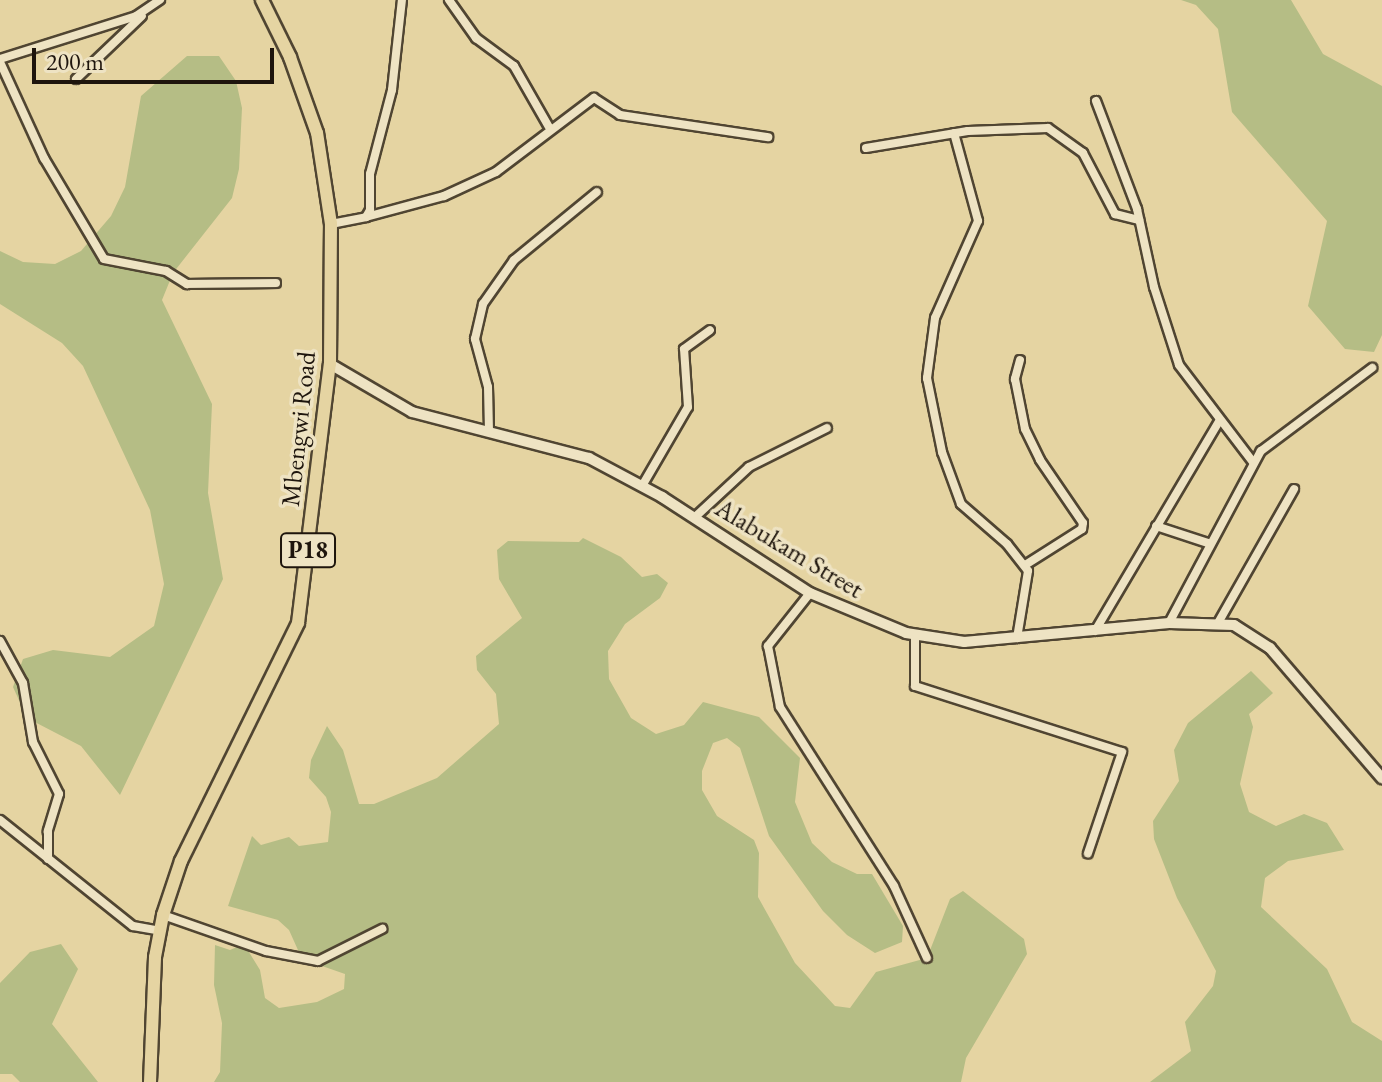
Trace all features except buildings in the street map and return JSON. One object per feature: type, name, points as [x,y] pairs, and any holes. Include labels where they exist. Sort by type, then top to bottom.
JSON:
[{"type":"main road","name":"Mbengwi Road","points":[[150,1082],[163,915],[181,861],[252,726],[298,623],[330,364],[331,224],[317,133],[290,57],[262,0]]},
{"type":"street","points":[[76,79],[160,0]]},
{"type":"street","points":[[366,217],[370,174],[392,90],[402,0]]},
{"type":"street","points":[[449,0],[476,38],[514,66],[549,127]]},
{"type":"street","points":[[145,13],[0,60],[44,158],[104,259],[166,271],[187,284],[276,283]]},
{"type":"street","points":[[331,224],[366,217],[473,183],[516,157],[549,127],[574,116],[594,98],[629,118],[768,137]]},
{"type":"street","points":[[1096,101],[1139,220],[1179,365],[1253,462]]},
{"type":"street","points":[[866,148],[954,133],[1048,128],[1083,153],[1115,214],[1139,220]]},
{"type":"street","points":[[954,133],[978,221],[935,318],[927,378],[942,452],[961,504],[1025,565]]},
{"type":"street","points":[[489,431],[488,387],[475,339],[483,304],[514,260],[597,192]]},
{"type":"street","points":[[642,486],[688,407],[684,349],[710,330]]},
{"type":"street","points":[[1020,360],[1015,379],[1025,429],[1040,460],[1083,523],[1082,529],[1025,565]]},
{"type":"street","name":"Alabukam Street","points":[[330,364],[412,412],[568,450],[642,486],[810,593],[851,614],[915,635],[955,642],[1169,623],[1218,623],[1249,632],[1270,648],[1382,778]]},
{"type":"street","points":[[1169,623],[1208,543],[1253,462],[1274,439],[1372,368]]},
{"type":"street","points":[[1095,631],[1219,421]]},
{"type":"street","points":[[694,518],[749,467],[827,428]]},
{"type":"street","points":[[1218,623],[1294,489]]},
{"type":"street","points":[[1156,526],[1208,543]]},
{"type":"street","points":[[1017,638],[1025,565]]},
{"type":"street","points":[[810,593],[768,646],[780,707],[894,886],[927,958]]},
{"type":"street","points":[[915,635],[915,686],[1122,752],[1088,853]]},
{"type":"street","points":[[0,641],[23,683],[33,742],[59,794],[48,831],[48,859]]},
{"type":"street","points":[[0,820],[133,926],[161,931]]},
{"type":"street","points":[[163,915],[255,947],[318,961],[382,929]]},
{"type":"green space","points":[[1181,0],[1291,0],[1323,54],[1382,86],[1382,335],[1374,352],[1345,349],[1308,306],[1327,221],[1232,112],[1218,29],[1196,5]]},
{"type":"green space","points":[[187,56],[219,56],[236,81],[242,108],[239,169],[232,198],[173,273],[162,300],[212,404],[208,493],[223,579],[120,795],[81,746],[27,718],[13,687],[23,659],[53,650],[110,657],[154,626],[164,584],[150,510],[83,366],[62,343],[0,304],[0,251],[23,262],[55,264],[81,251],[111,216],[125,187],[141,96]]},
{"type":"green space","points":[[583,538],[621,557],[642,577],[657,574],[668,583],[660,598],[625,624],[608,651],[609,679],[631,718],[656,734],[684,725],[703,702],[759,717],[800,758],[795,802],[812,843],[832,862],[857,874],[872,874],[903,926],[902,942],[875,953],[847,935],[823,911],[769,836],[740,748],[727,738],[713,743],[702,771],[702,790],[717,816],[754,840],[759,853],[758,897],[795,963],[835,1006],[850,1008],[876,972],[927,958],[950,899],[963,891],[1024,939],[1027,954],[966,1058],[961,1082],[214,1082],[220,1072],[222,1023],[214,985],[215,945],[230,950],[244,944],[260,970],[265,998],[279,1008],[317,1002],[344,989],[345,974],[302,959],[289,930],[278,920],[228,906],[252,836],[261,845],[289,837],[299,846],[328,842],[331,812],[326,797],[309,778],[311,760],[327,726],[343,750],[359,804],[374,804],[437,778],[499,724],[496,694],[477,670],[476,656],[522,618],[499,579],[497,550],[508,541],[579,542]]},
{"type":"green space","points":[[1251,671],[1273,693],[1249,714],[1253,727],[1240,784],[1249,812],[1276,826],[1304,814],[1327,823],[1344,850],[1288,861],[1265,878],[1261,907],[1327,969],[1352,1022],[1382,1041],[1382,1082],[1150,1082],[1191,1051],[1185,1022],[1213,986],[1216,971],[1177,898],[1154,839],[1153,821],[1179,781],[1174,750],[1188,723]]},
{"type":"green space","points":[[61,944],[78,969],[52,1024],[98,1082],[20,1082],[12,1074],[0,1074],[0,983],[30,952]]}]
